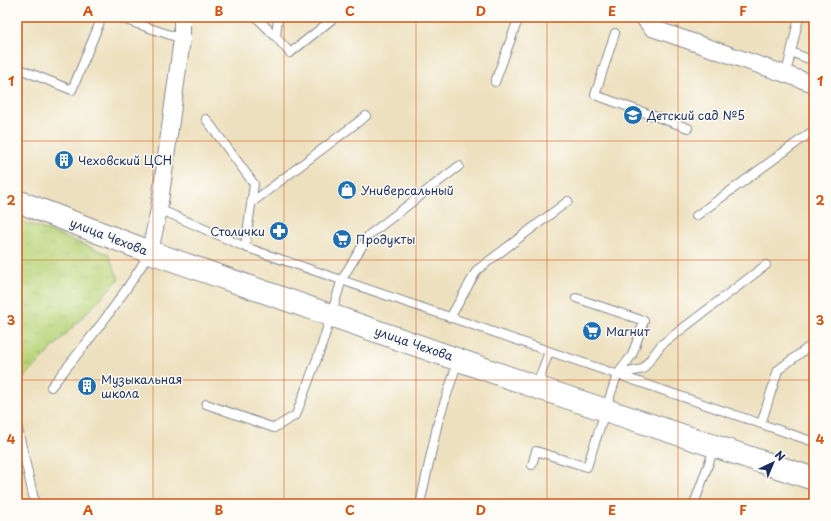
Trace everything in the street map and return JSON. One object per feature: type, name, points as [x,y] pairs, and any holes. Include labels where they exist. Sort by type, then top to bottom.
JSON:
[{"type":"main road","name":"улица Чехова","points":[[17,201],[150,252],[331,314],[536,387],[814,479]]},
{"type":"street","points":[[150,252],[159,209],[182,39],[182,17]]},
{"type":"street","points":[[650,21],[814,84]]},
{"type":"lane","points":[[17,68],[72,90],[102,17]]},
{"type":"lane","points":[[117,17],[182,39]]},
{"type":"lane","points":[[256,17],[290,53],[334,17]]},
{"type":"lane","points":[[276,37],[278,17]]},
{"type":"lane","points":[[495,82],[519,17]]},
{"type":"lane","points":[[786,74],[799,17]]},
{"type":"lane","points":[[615,33],[594,95],[688,128]]},
{"type":"lane","points":[[791,52],[814,61]]},
{"type":"lane","points":[[251,203],[366,116]]},
{"type":"lane","points":[[206,120],[254,184],[245,247]]},
{"type":"lane","points":[[696,216],[814,130]]},
{"type":"lane","points":[[206,404],[274,428],[296,415],[342,279],[369,236],[459,166]]},
{"type":"lane","points":[[450,318],[477,270],[568,201]]},
{"type":"lane","points":[[159,209],[245,247],[814,442]]},
{"type":"lane","points":[[51,387],[88,342],[127,289],[150,252]]},
{"type":"lane","points":[[617,375],[643,369],[661,345],[766,265]]},
{"type":"lane","points":[[532,465],[536,451],[587,467],[617,375],[632,355],[644,321],[576,298]]},
{"type":"lane","points":[[761,424],[778,370],[814,344]]},
{"type":"lane","points":[[536,387],[549,352]]},
{"type":"lane","points":[[420,504],[438,422],[458,359]]},
{"type":"lane","points":[[17,425],[35,504]]},
{"type":"lane","points":[[694,504],[715,446]]},
{"type":"green space","points":[[17,219],[108,254],[119,279],[17,385]]},
{"type":"place","name":"Детский сад №5","points":[[633,115]]},
{"type":"place","name":"Чеховский ЦСН","points":[[64,160]]},
{"type":"place","name":"Универсальный","points":[[347,190]]},
{"type":"place","name":"Столички","points":[[279,231]]},
{"type":"place","name":"Продукты","points":[[342,239]]},
{"type":"place","name":"Магнит","points":[[592,331]]},
{"type":"place","name":"Музыкальная школа","points":[[87,386]]}]
